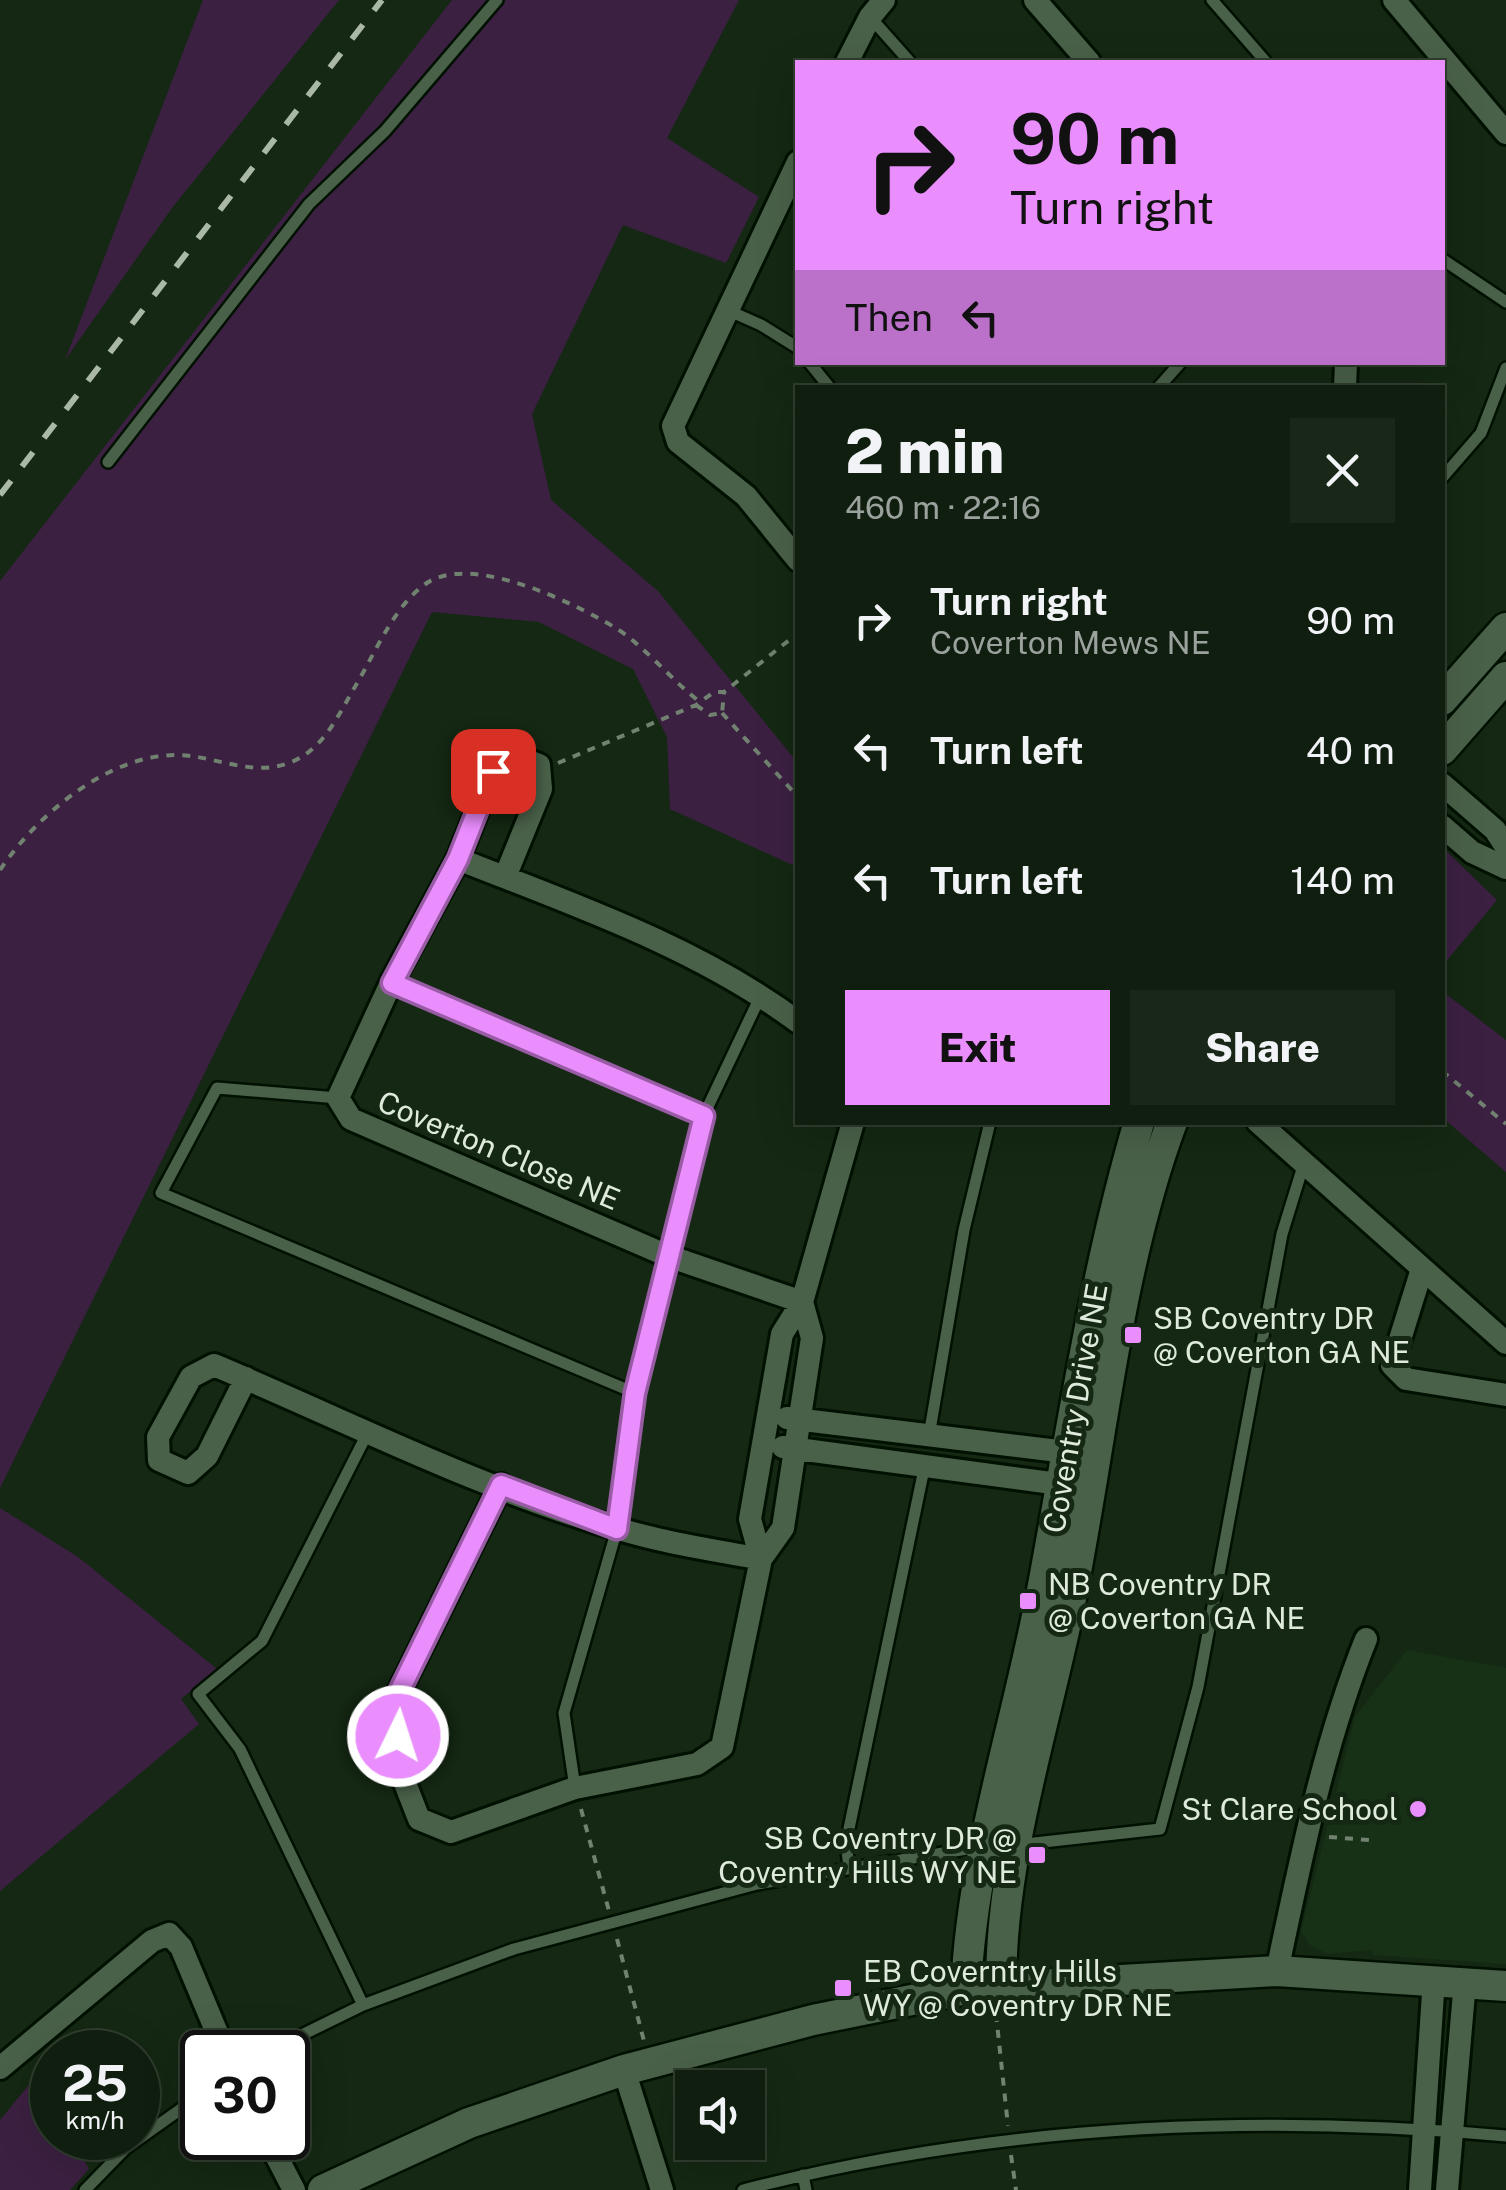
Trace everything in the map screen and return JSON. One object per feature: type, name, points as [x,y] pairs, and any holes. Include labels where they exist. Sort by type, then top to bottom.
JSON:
[{"type":"street","points":[[1035,0],[1087,60]]},
{"type":"street","points":[[1394,0],[1445,60]]},
{"type":"street","points":[[848,60],[877,9]]},
{"type":"street","points":[[1445,61],[1506,133]]},
{"type":"street","points":[[795,173],[725,309],[673,426],[678,442],[746,496],[795,556]]},
{"type":"street","points":[[1445,697],[1506,628]]},
{"type":"street","points":[[1445,747],[1506,677]]},
{"type":"street","name":"Coverton Close NE","points":[[538,765],[513,755],[493,771],[458,859],[392,983],[338,1098],[351,1120],[668,1256],[802,1302]]},
{"type":"street","points":[[505,877],[541,789],[538,765]]},
{"type":"street","points":[[1445,787],[1495,830],[1506,847]]},
{"type":"street","points":[[1445,829],[1472,852],[1506,868]]},
{"type":"street","points":[[458,859],[667,945],[761,995],[795,1020]]},
{"type":"street","points":[[762,1559],[750,1519],[782,1334],[802,1302],[852,1125]]},
{"type":"street","name":"Coventry Drive NE","points":[[998,2000],[1000,1938],[1015,1845],[1068,1611],[1076,1486],[1065,1452],[1107,1240],[1139,1125]]},
{"type":"street","name":"Coventry Drive NE","points":[[966,1989],[984,1846],[1041,1598],[1076,1486],[1096,1455],[1147,1200],[1171,1125]]},
{"type":"street","points":[[1261,1125],[1506,1343]]},
{"type":"street","points":[[1422,1269],[1392,1366],[1406,1379],[1506,1395]]},
{"type":"street","points":[[501,1485],[396,1698],[401,1773],[418,1819],[452,1832],[575,1788],[697,1764],[722,1747],[762,1559],[783,1528],[812,1338],[802,1302]]},
{"type":"street","points":[[246,1378],[207,1456],[188,1473],[159,1460],[158,1437],[191,1377],[214,1365],[246,1378],[368,1432],[617,1529],[762,1559]]},
{"type":"street","points":[[768,1416],[1096,1455]]},
{"type":"street","points":[[924,1468],[929,1436]]},
{"type":"street","points":[[765,1444],[1076,1486]]},
{"type":"street","points":[[1277,1971],[1311,1816],[1346,1690],[1366,1640]]},
{"type":"street","points":[[984,1846],[1015,1845]]},
{"type":"street","points":[[0,2068],[152,1940],[169,1934],[181,1946],[217,2030]]},
{"type":"street","points":[[322,2190],[468,2123],[624,2070],[813,2020],[966,1989],[998,2000],[1277,1971],[1506,1986]]},
{"type":"street","points":[[1420,2190],[1424,2128],[1450,1980]]},
{"type":"street","points":[[1448,2190],[1452,2131],[1450,1980]]},
{"type":"street","points":[[624,2070],[662,2190]]},
{"type":"street","points":[[278,2160],[294,2190]]},
{"type":"lane","points":[[108,462],[308,204],[385,131],[497,0]]},
{"type":"lane","points":[[1212,0],[1264,60]]},
{"type":"lane","points":[[877,9],[909,60]]},
{"type":"lane","points":[[1445,261],[1506,302]]},
{"type":"lane","points":[[725,309],[795,346]]},
{"type":"lane","points":[[811,365],[828,385]]},
{"type":"lane","points":[[1160,385],[1176,365]]},
{"type":"lane","points":[[1445,474],[1480,433],[1506,368]]},
{"type":"lane","points":[[392,983],[704,1116]]},
{"type":"lane","points":[[575,1788],[564,1713],[617,1529],[635,1393],[704,1116],[761,995]]},
{"type":"lane","points":[[338,1098],[216,1088],[161,1192],[635,1393]]},
{"type":"lane","points":[[929,1436],[964,1230],[989,1125]]},
{"type":"lane","points":[[1015,1845],[1160,1829],[1198,1687],[1282,1234],[1304,1163]]},
{"type":"lane","points":[[363,2005],[240,1749],[198,1694],[262,1642],[368,1432]]},
{"type":"lane","points":[[848,1867],[848,1832],[874,1700],[898,1610],[924,1468]]},
{"type":"lane","points":[[310,2031],[363,2005],[514,1949],[756,1884],[984,1846]]},
{"type":"lane","points":[[86,2190],[126,2148],[180,2110]]},
{"type":"lane","points":[[743,2190],[802,2174],[1057,2132],[1244,2122],[1424,2128],[1506,2136]]},
{"type":"lane","points":[[802,2174],[806,2190]]},
{"type":"path","points":[[0,870],[22,838],[58,803],[143,760],[177,755],[241,768],[272,768],[320,744],[394,622],[424,584],[456,571],[514,582],[617,628],[710,715],[722,713]]},
{"type":"path","points":[[538,765],[558,762],[724,692],[795,635]]},
{"type":"path","points":[[724,692],[722,713],[795,794]]},
{"type":"path","points":[[1445,1073],[1506,1124]]},
{"type":"path","points":[[1321,1836],[1369,1840]]},
{"type":"path","points":[[998,2000],[1016,2190]]},
{"type":"shaded area","points":[[203,0],[339,0],[172,208],[65,360]]},
{"type":"shaded area","points":[[452,0],[739,0],[667,138],[759,197],[726,263],[623,225],[532,414],[551,500],[658,591],[795,760],[795,866],[670,809],[667,737],[633,669],[539,622],[432,612],[0,1488],[0,581]]},
{"type":"shaded area","points":[[1445,850],[1497,900],[1445,963]]},
{"type":"shaded area","points":[[1445,993],[1506,1040],[1506,1172],[1445,1120]]},
{"type":"shaded area","points":[[0,1508],[78,1557],[217,1669],[181,1699],[199,1724],[0,1891]]},
{"type":"shaded area","name":"St Clare School","points":[[1407,1650],[1506,1668],[1506,1964],[1373,1955],[1372,1950],[1327,1954],[1310,1945],[1301,1931],[1355,1717]]},
{"type":"shaded area","points":[[30,2084],[30,2160],[84,2160],[89,2169],[70,2190],[0,2190],[0,2120]]},
{"type":"railway","points":[[0,495],[382,0]]},
{"type":"place","name":"SB Coventry DR @ Coverton GA NE","points":[[1133,1335]]},
{"type":"place","name":"NB Coventry DR @ Coverton GA NE","points":[[1028,1601]]},
{"type":"place","name":"St Clare School","points":[[1418,1809]]},
{"type":"place","name":"SB Coventry DR @ Coventry Hills WY NE","points":[[1037,1855]]},
{"type":"place","name":"EB Coverntry Hills WY @ Coventry DR NE","points":[[843,1988]]},
{"type":"route","points":[[398,1736],[396,1698],[501,1485],[617,1529],[635,1393],[704,1116],[392,983],[458,859],[493,771]]}]
